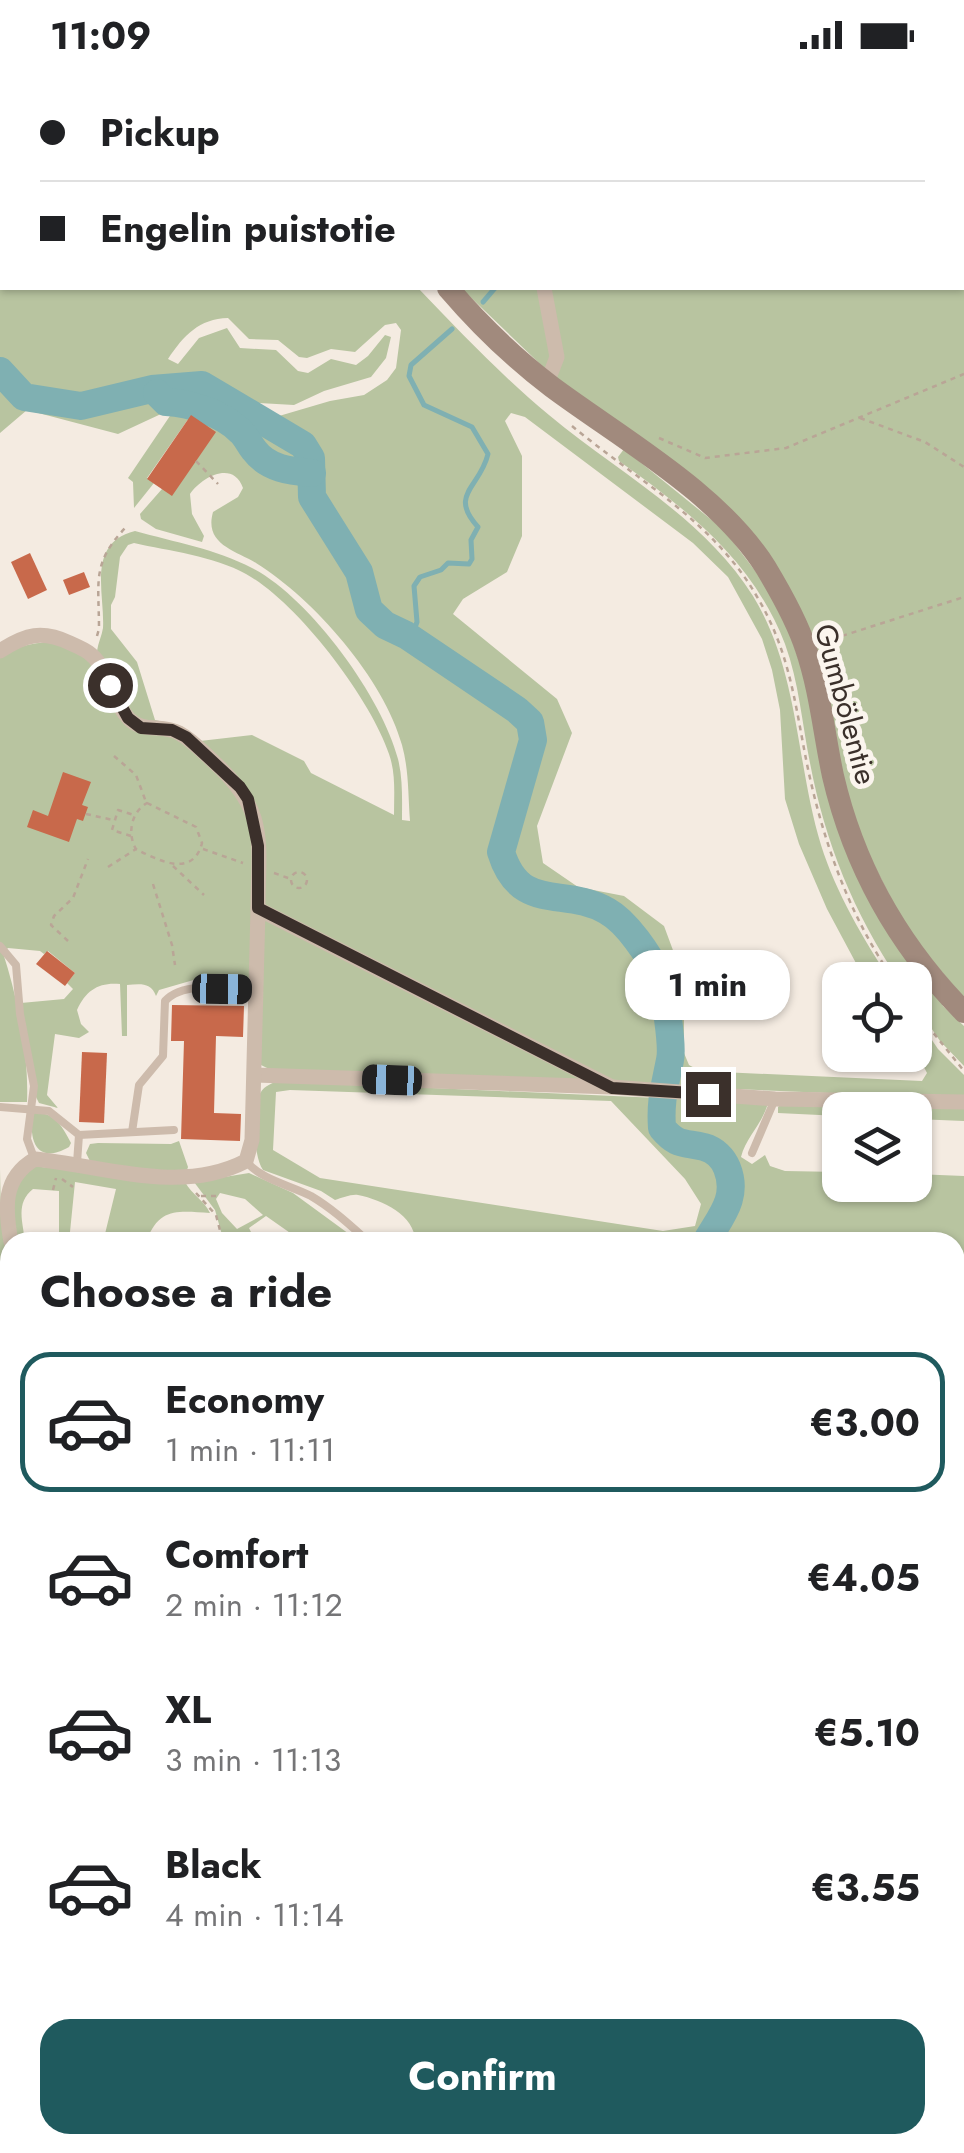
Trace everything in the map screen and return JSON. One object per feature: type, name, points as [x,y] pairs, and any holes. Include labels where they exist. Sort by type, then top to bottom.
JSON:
[{"type":"main road","name":"Gumbölentie","points":[[450,290],[547,384],[700,496],[737,530],[764,565],[806,648],[834,778],[867,878],[901,936],[933,980],[964,1012]]},
{"type":"street","points":[[544,290],[558,358],[547,384]]},
{"type":"street","points":[[0,652],[19,639],[39,633],[90,651],[128,718],[141,728],[172,730],[186,737],[240,787],[248,799],[258,846],[255,1075],[252,1140],[246,1161],[229,1170],[186,1178],[129,1174],[35,1159],[14,1176],[8,1190],[9,1232]]},
{"type":"street","points":[[258,908],[612,1088]]},
{"type":"street","points":[[255,1075],[612,1088],[775,1099],[964,1102]]},
{"type":"lane","points":[[0,946],[16,965],[20,1014],[34,1086],[27,1139],[35,1159]]},
{"type":"lane","points":[[132,1132],[139,1085],[164,1056],[165,1001],[170,995],[189,989],[256,990]]},
{"type":"lane","points":[[752,1154],[775,1099]]},
{"type":"lane","points":[[0,1106],[49,1111],[79,1135],[174,1130]]},
{"type":"lane","points":[[77,1163],[79,1135]]},
{"type":"lane","points":[[246,1161],[254,1171],[310,1196],[358,1232]]},
{"type":"path","points":[[652,434],[704,458],[786,448],[964,374]]},
{"type":"path","points":[[858,418],[925,442],[964,468]]},
{"type":"path","points":[[566,422],[687,514],[726,552],[755,592],[776,630],[788,665],[815,800],[833,861],[860,923],[883,962]]},
{"type":"path","points":[[196,461],[218,484]]},
{"type":"path","points":[[90,651],[99,629],[98,568],[112,542],[128,525]]},
{"type":"path","points":[[806,648],[964,597]]},
{"type":"path","points":[[114,756],[136,775],[147,803],[192,824],[199,834],[202,843],[198,855],[173,865]]},
{"type":"path","points":[[147,803],[135,815],[131,836],[136,849],[173,865],[204,896]]},
{"type":"path","points":[[131,836],[112,830],[118,810],[135,815]]},
{"type":"path","points":[[86,814],[115,820]]},
{"type":"path","points":[[108,867],[136,849]]},
{"type":"path","points":[[68,941],[51,924],[73,898],[88,859]]},
{"type":"path","points":[[154,884],[172,944],[174,965]]},
{"type":"path","points":[[932,1032],[964,1072]]},
{"type":"path","points":[[57,1174],[72,1188]]},
{"type":"path","points":[[186,1178],[190,1188],[202,1196],[216,1215],[220,1232]]},
{"type":"path","points":[[202,1196],[218,1196]]},
{"type":"green space","points":[[0,290],[420,290],[532,400],[685,520],[733,568],[753,596],[780,655],[827,863],[879,962],[855,962],[799,844],[785,799],[780,710],[772,670],[762,639],[728,577],[693,543],[525,417],[511,413],[505,421],[522,456],[522,536],[507,572],[463,599],[453,614],[557,699],[572,733],[537,826],[543,863],[578,887],[624,896],[664,926],[684,980],[684,1053],[689,1065],[700,1071],[922,1081],[926,1072],[932,1072],[932,1040],[964,1075],[964,1096],[269,1069],[261,1065],[250,979],[197,979],[159,990],[156,996],[148,986],[127,985],[127,1036],[122,1036],[120,984],[106,984],[89,992],[77,1010],[81,1024],[89,1032],[79,1038],[55,1034],[47,1095],[58,1108],[39,1103],[35,1095],[21,1003],[64,999],[73,989],[67,983],[75,973],[48,951],[44,954],[8,948],[3,953],[21,1027],[27,1102],[0,1102],[0,656],[37,643],[97,651],[103,628],[101,571],[110,546],[120,537],[135,531],[224,556],[252,568],[297,602],[341,652],[377,707],[398,759],[402,820],[410,821],[402,745],[380,694],[363,668],[301,597],[256,563],[223,545],[213,532],[213,512],[238,497],[243,488],[238,480],[225,473],[217,474],[190,494],[192,514],[204,536],[202,542],[156,529],[141,519],[140,514],[162,489],[191,415],[147,478],[154,483],[134,508],[133,482],[128,478],[176,407],[118,434],[27,410],[0,433]],"holes":[[[228,318],[249,339],[278,340],[299,357],[307,358],[331,349],[355,352],[385,325],[396,323],[401,330],[396,368],[387,380],[364,395],[279,416],[258,411],[259,403],[294,405],[371,377],[386,358],[391,337],[385,335],[356,365],[331,359],[308,373],[298,371],[276,350],[240,348],[227,328],[199,338],[178,364],[168,359],[193,330],[218,319]],[[134,543],[206,558],[233,568],[288,606],[330,654],[366,706],[380,731],[393,769],[394,815],[311,773],[304,761],[252,735],[200,741],[178,725],[155,720],[137,662],[111,629],[120,557]]]},
{"type":"green space","points":[[463,290],[964,290],[964,998],[908,932],[859,835],[790,589]]},
{"type":"green space","points":[[624,449],[724,530],[769,589],[787,625],[808,688],[826,784],[920,962],[887,962],[843,876],[816,792],[790,658],[772,614],[716,540],[618,457]]},
{"type":"green space","points":[[932,985],[943,1006],[964,1026],[964,1066],[932,1029]]},
{"type":"green space","points":[[278,1081],[768,1103],[741,1157],[752,1164],[765,1155],[770,1166],[785,1171],[822,1172],[822,1202],[932,1202],[932,1175],[964,1176],[964,1232],[414,1232],[404,1217],[378,1201],[358,1195],[335,1200],[263,1170],[256,1145],[260,1093]],"holes":[[[276,1092],[611,1101],[685,1179],[701,1204],[695,1226],[663,1231],[320,1178],[273,1150]]]},
{"type":"green space","points":[[783,1102],[822,1103],[822,1115],[778,1113]]},
{"type":"green space","points":[[932,1107],[964,1108],[964,1121],[932,1120]]},
{"type":"green space","points":[[36,1112],[58,1122],[71,1143],[69,1147],[50,1153],[37,1148],[32,1134]]},
{"type":"green space","points":[[179,1141],[188,1167],[186,1173],[91,1163],[86,1153],[90,1144]]},
{"type":"green space","points":[[32,1166],[185,1182],[210,1213],[171,1213],[151,1232],[105,1232],[116,1189],[75,1182],[70,1232],[59,1232],[59,1191],[33,1189],[22,1207],[24,1232],[14,1232],[12,1185]]},
{"type":"green space","points":[[249,1173],[293,1193],[346,1232],[289,1232],[266,1216],[249,1228],[251,1232],[221,1232],[215,1210],[194,1182]],"holes":[[[220,1193],[245,1199],[263,1215],[237,1229],[222,1213],[216,1199]]]},
{"type":"building","points":[[191,415],[216,432],[172,496],[147,479]]},
{"type":"building","points":[[30,553],[47,590],[28,599],[11,562]]},
{"type":"building","points":[[84,572],[90,587],[69,595],[63,580]]},
{"type":"building","points":[[63,772],[91,782],[82,805],[88,807],[83,821],[77,819],[69,842],[27,827],[33,810],[48,816]]},
{"type":"building","points":[[47,951],[75,973],[65,986],[36,964]]},
{"type":"building","points":[[172,1005],[244,1006],[243,1037],[216,1036],[214,1113],[241,1114],[240,1141],[181,1139],[184,1041],[171,1041]]},
{"type":"building","points":[[82,1052],[107,1053],[104,1123],[79,1122]]},
{"type":"waterway","points":[[483,302],[493,290]]},
{"type":"waterway","points":[[411,638],[417,622],[414,586],[420,577],[441,570],[448,563],[469,564],[472,559],[471,540],[478,527],[469,516],[466,498],[488,454],[472,427],[424,405],[409,376],[411,365],[452,329]]},
{"type":"waterway","points":[[0,371],[24,397],[81,406],[152,389],[202,385],[303,445],[311,458],[312,497],[359,572],[369,610],[385,625],[406,635],[530,722],[533,740],[501,852],[509,871],[532,891],[591,904],[615,916],[655,968],[664,993],[670,1043],[662,1128],[676,1141],[715,1152],[730,1179],[726,1207],[712,1232]]},
{"type":"waterway","points":[[157,393],[166,402],[185,404],[224,419],[273,465],[312,473]]},
{"type":"route","points":[[110,685],[128,718],[141,728],[172,730],[186,737],[248,799],[258,846],[258,908],[612,1088],[708,1094]]}]
